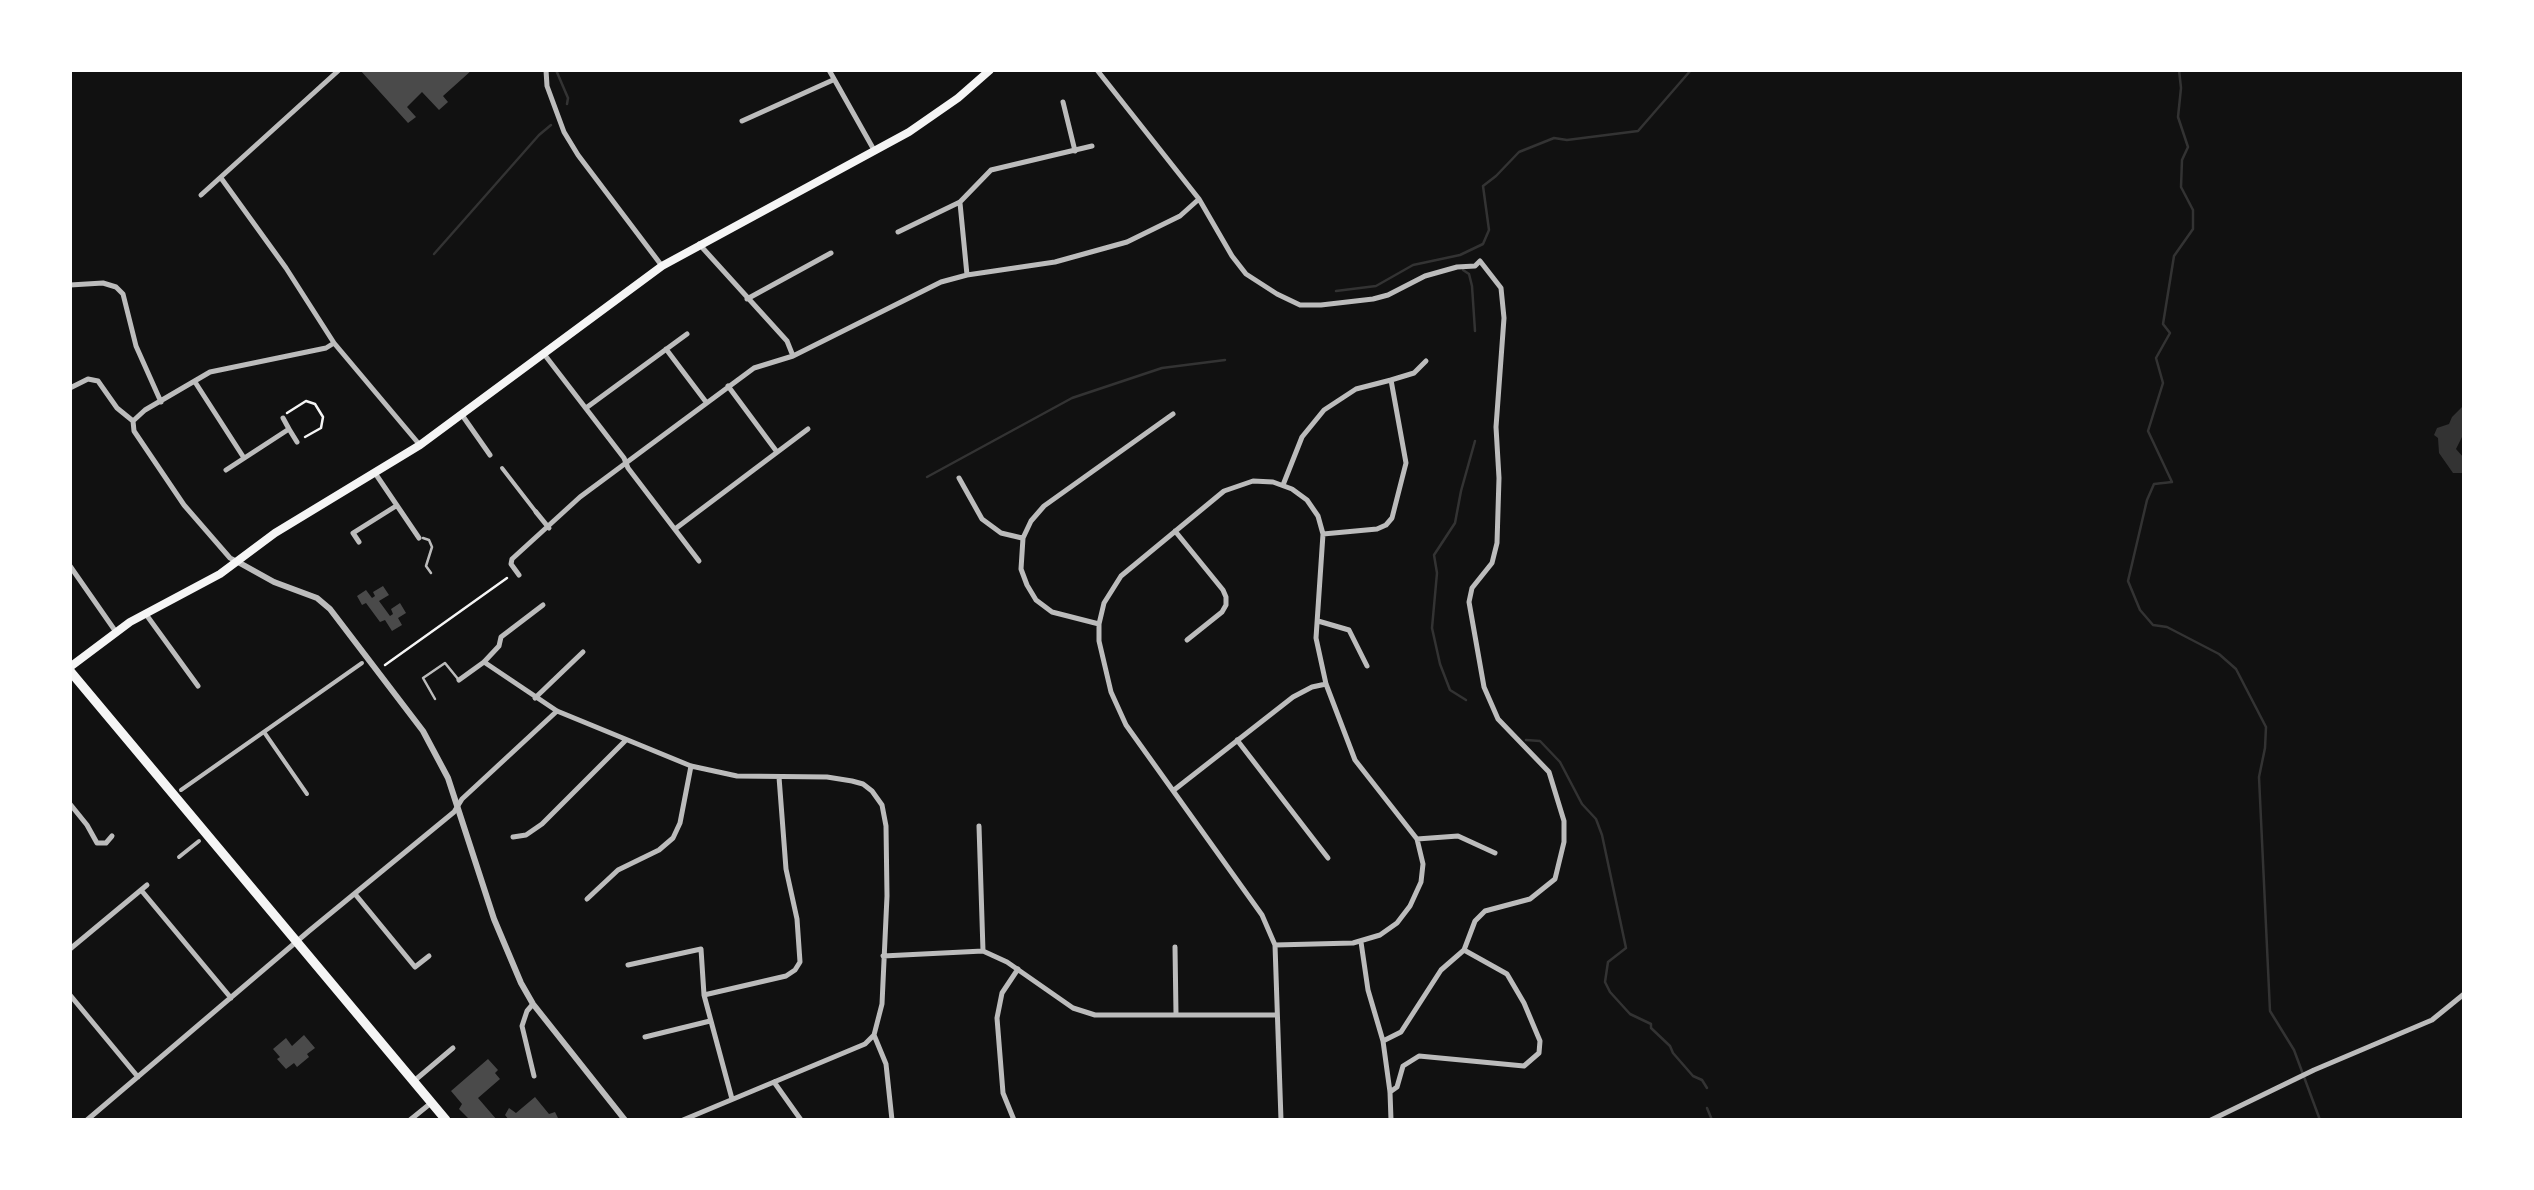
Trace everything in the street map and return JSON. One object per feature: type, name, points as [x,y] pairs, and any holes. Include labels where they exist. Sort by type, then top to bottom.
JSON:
[{"type":"main road","points":[[446,1120],[70,669],[145,613],[209,580],[275,533],[420,445],[662,266],[874,152],[958,98],[990,70]]},
{"type":"street","points":[[201,195],[339,70]]},
{"type":"street","points":[[546,70],[547,86],[564,132],[662,266]]},
{"type":"street","points":[[829,70],[874,152]]},
{"type":"street","points":[[1097,70],[1198,199],[1246,274],[1277,294],[1300,304],[1321,306],[1373,299],[1425,276],[1474,266],[1480,261],[1501,288],[1504,318],[1496,416],[1497,543],[1492,563],[1472,588],[1468,602],[1484,687],[1498,718],[1550,772],[1564,821],[1564,842],[1555,879],[1530,898],[1485,911],[1475,921],[1464,950],[1441,970],[1401,1032],[1384,1041]]},
{"type":"street","points":[[742,121],[833,80]]},
{"type":"street","points":[[1062,102],[1075,151]]},
{"type":"street","points":[[898,232],[960,202],[991,170],[1092,146]]},
{"type":"street","points":[[221,178],[334,343],[420,445]]},
{"type":"street","points":[[519,575],[512,560],[580,497],[754,368],[793,356],[919,291],[967,275],[1056,262],[1127,242],[1180,216],[1198,199]]},
{"type":"street","points":[[960,202],[967,275]]},
{"type":"street","points":[[699,244],[788,341],[793,356]]},
{"type":"street","points":[[747,299],[831,253]]},
{"type":"street","points":[[70,286],[103,283],[123,294],[136,346],[161,402]]},
{"type":"street","points":[[586,408],[686,334]]},
{"type":"street","points":[[133,421],[144,410],[218,369],[326,348],[334,343]]},
{"type":"street","points":[[666,349],[706,402]]},
{"type":"street","points":[[544,354],[698,561]]},
{"type":"street","points":[[1283,485],[1297,447],[1324,410],[1356,389],[1414,373],[1426,361]]},
{"type":"street","points":[[70,388],[88,379],[98,381],[133,421],[134,431],[184,505],[230,558],[274,582],[317,598],[330,609],[431,744],[448,778],[494,918],[533,1004],[625,1120]]},
{"type":"street","points":[[1323,534],[1377,529],[1392,518],[1406,463],[1391,380]]},
{"type":"street","points":[[195,382],[244,458]]},
{"type":"street","points":[[728,386],[777,452]]},
{"type":"street","points":[[1099,624],[1052,612],[1036,600],[1026,586],[1021,568],[1023,538],[1031,520],[1044,506],[1173,414]]},
{"type":"street","points":[[462,416],[490,454]]},
{"type":"street","points":[[283,418],[298,442]]},
{"type":"street","points":[[226,470],[289,429]]},
{"type":"street","points":[[675,529],[808,429]]},
{"type":"street","points":[[502,468],[548,528]]},
{"type":"street","points":[[375,473],[419,538]]},
{"type":"street","points":[[959,478],[982,518],[1001,533],[1023,538]]},
{"type":"street","points":[[1275,945],[1361,942],[1389,929],[1410,906],[1418,890],[1422,854],[1417,839],[1355,760],[1326,684],[1316,638],[1322,525],[1300,494],[1283,485],[1253,481],[1233,486],[1216,497],[1121,576],[1104,603],[1099,624],[1100,650],[1126,725],[1262,915],[1275,945],[1281,1120]]},
{"type":"street","points":[[359,542],[353,533],[397,506]]},
{"type":"street","points":[[1176,531],[1226,597],[1222,612],[1187,640]]},
{"type":"street","points":[[70,566],[116,632]]},
{"type":"street","points":[[459,680],[484,662],[501,637],[543,606]]},
{"type":"street","points":[[145,613],[198,686]]},
{"type":"street","points":[[1317,621],[1350,630],[1367,666]]},
{"type":"street","points":[[535,698],[582,652]]},
{"type":"street","points":[[181,790],[364,659]]},
{"type":"street","points":[[484,662],[557,711],[691,766],[737,776],[827,777],[863,784],[882,805],[887,896],[881,1015],[874,1034],[864,1044],[683,1120]]},
{"type":"street","points":[[1174,790],[1293,697],[1326,684]]},
{"type":"street","points":[[86,1120],[458,807],[557,711]]},
{"type":"street","points":[[264,732],[307,794]]},
{"type":"street","points":[[513,838],[542,824],[627,740]]},
{"type":"street","points":[[1237,740],[1328,858]]},
{"type":"street","points":[[587,899],[618,870],[660,850],[673,838],[680,823],[691,766]]},
{"type":"street","points":[[704,995],[786,976],[800,962],[797,919],[786,869],[779,778]]},
{"type":"street","points":[[70,805],[97,843],[106,843],[112,836]]},
{"type":"street","points":[[979,826],[983,951]]},
{"type":"street","points":[[1417,839],[1458,836],[1496,853]]},
{"type":"street","points":[[180,856],[198,841]]},
{"type":"street","points":[[70,949],[144,888],[231,998]]},
{"type":"street","points":[[355,894],[415,967],[429,956]]},
{"type":"street","points":[[1361,942],[1368,990],[1384,1041],[1391,1120]]},
{"type":"street","points":[[1175,948],[1176,1016]]},
{"type":"street","points":[[628,965],[700,949],[704,995],[732,1099]]},
{"type":"street","points":[[1390,1092],[1404,1066],[1420,1056],[1524,1066],[1538,1053],[1540,1041],[1507,974],[1464,950]]},
{"type":"street","points":[[883,956],[983,951],[1088,1014],[1277,1015]]},
{"type":"street","points":[[1014,1120],[1003,1094],[997,1018],[1002,994],[1018,969]]},
{"type":"street","points":[[2212,1120],[2308,1072],[2432,1020],[2464,994]]},
{"type":"street","points":[[70,995],[138,1076]]},
{"type":"street","points":[[533,1004],[522,1026],[534,1076]]},
{"type":"street","points":[[645,1036],[710,1021]]},
{"type":"street","points":[[874,1034],[886,1064],[892,1120]]},
{"type":"street","points":[[413,1082],[453,1048]]},
{"type":"street","points":[[774,1081],[802,1120]]},
{"type":"street","points":[[410,1120],[431,1103]]},
{"type":"lane","points":[[419,538],[431,544],[426,566],[431,574]]},
{"type":"lane","points":[[435,699],[423,678],[444,663],[459,680]]},
{"type":"path","points":[[283,418],[306,401],[315,404],[323,417],[321,428],[298,442]]},
{"type":"path","points":[[384,666],[507,578]]},
{"type":"shaded area","points":[[2464,405],[2464,433],[2456,449],[2464,458],[2464,473],[2453,473],[2439,453],[2438,438],[2434,435]]},
{"type":"building","points":[[360,70],[472,70],[443,96],[448,102],[439,110],[422,92],[407,107],[416,117],[408,123]]},
{"type":"building","points":[[383,586],[389,595],[379,601],[390,616],[391,609],[400,603],[406,613],[398,618],[402,625],[392,631],[357,596],[366,590],[372,598],[373,592]]},
{"type":"building","points":[[304,1035],[315,1048],[297,1067],[294,1063],[286,1069],[273,1049],[286,1038],[292,1046]]},
{"type":"building","points":[[488,1059],[500,1079],[478,1098],[497,1120],[470,1120],[459,1109],[462,1104],[451,1091]]},
{"type":"building","points":[[535,1097],[549,1114],[555,1112],[559,1120],[509,1120],[505,1115],[509,1108],[516,1113]]},
{"type":"waterway","points":[[556,70],[567,104]]},
{"type":"waterway","points":[[1336,291],[1376,286],[1413,265],[1460,255],[1483,244],[1489,230],[1483,186],[1519,152],[1554,138],[1567,140],[1638,131],[1691,70]]},
{"type":"waterway","points":[[2179,70],[2178,117],[2188,147],[2182,160],[2181,187],[2193,210],[2193,229],[2174,256],[2163,324],[2170,333],[2156,358],[2163,383],[2148,431],[2172,482],[2154,484],[2128,581],[2140,610],[2153,625],[2167,627],[2219,654],[2236,669],[2266,727],[2259,777],[2270,1011],[2294,1050],[2320,1120]]},
{"type":"waterway","points":[[434,254],[551,125]]},
{"type":"waterway","points":[[1463,270],[1469,274],[1472,286],[1475,331]]},
{"type":"waterway","points":[[927,477],[1072,398],[1162,368],[1225,360]]},
{"type":"waterway","points":[[1466,700],[1450,690],[1432,628],[1437,573],[1434,555],[1455,523],[1475,441]]},
{"type":"waterway","points":[[1526,740],[1540,741],[1560,762],[1602,835],[1626,948],[1608,962],[1605,982],[1610,992],[1630,1014],[1651,1024],[1707,1088]]},
{"type":"waterway","points":[[1707,1108],[1712,1120]]}]
